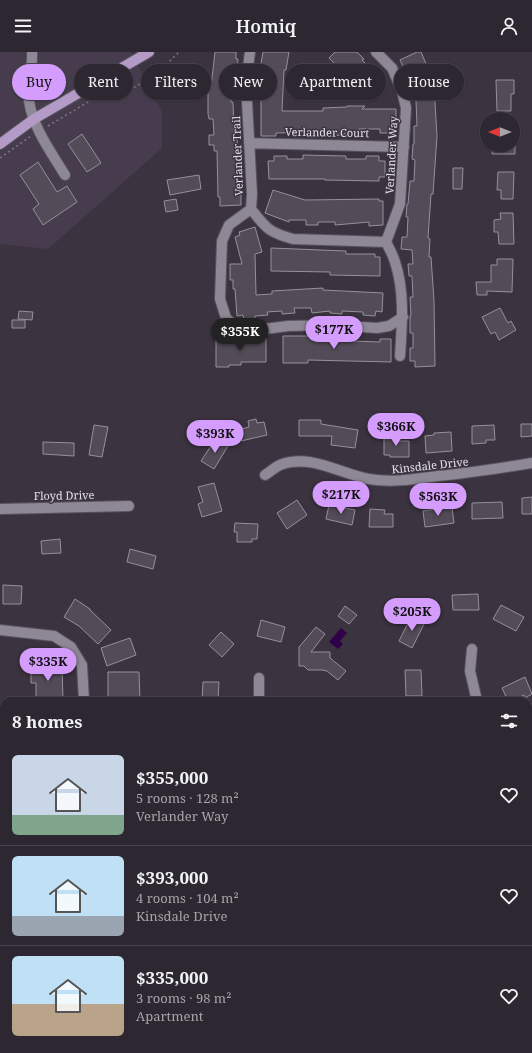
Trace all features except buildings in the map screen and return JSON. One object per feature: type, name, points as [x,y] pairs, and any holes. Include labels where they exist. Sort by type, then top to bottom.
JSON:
[{"type":"main road","points":[[0,144],[34,119],[149,52]]},
{"type":"street","points":[[32,52],[29,100],[34,119],[65,175]]},
{"type":"street","name":"Verlander Trail","points":[[250,52],[246,83],[252,194],[251,209],[267,229],[280,236],[293,239],[386,242]]},
{"type":"street","name":"Verlander Way","points":[[376,52],[392,68],[402,91],[406,108],[400,204],[386,242]]},
{"type":"street","name":"Verlander Court","points":[[249,143],[404,147]]},
{"type":"street","points":[[251,209],[228,225],[222,241],[220,299],[226,318],[238,329],[249,331],[288,326],[333,325],[378,328],[389,326],[403,317]]},
{"type":"street","points":[[386,242],[395,261],[400,279],[403,317],[400,356]]},
{"type":"street","name":"Kinsdale Drive","points":[[265,475],[280,465],[301,461],[314,462],[363,478],[395,482],[485,471],[532,463]]},
{"type":"street","name":"Floyd Drive","points":[[0,509],[129,506]]},
{"type":"street","points":[[0,630],[54,636],[71,647],[82,665],[84,697]]},
{"type":"street","points":[[472,649],[470,671],[476,697]]},
{"type":"street","points":[[259,678],[259,697]]},
{"type":"path","points":[[0,158],[39,130],[98,96],[133,88],[156,74],[179,52]]},
{"type":"shaded area","points":[[0,52],[131,52],[141,71],[141,100],[156,100],[162,112],[162,148],[48,249],[0,244]]},
{"type":"shaded area","points":[[341,628],[347,633],[340,641],[343,644],[338,649],[329,642]]}]
